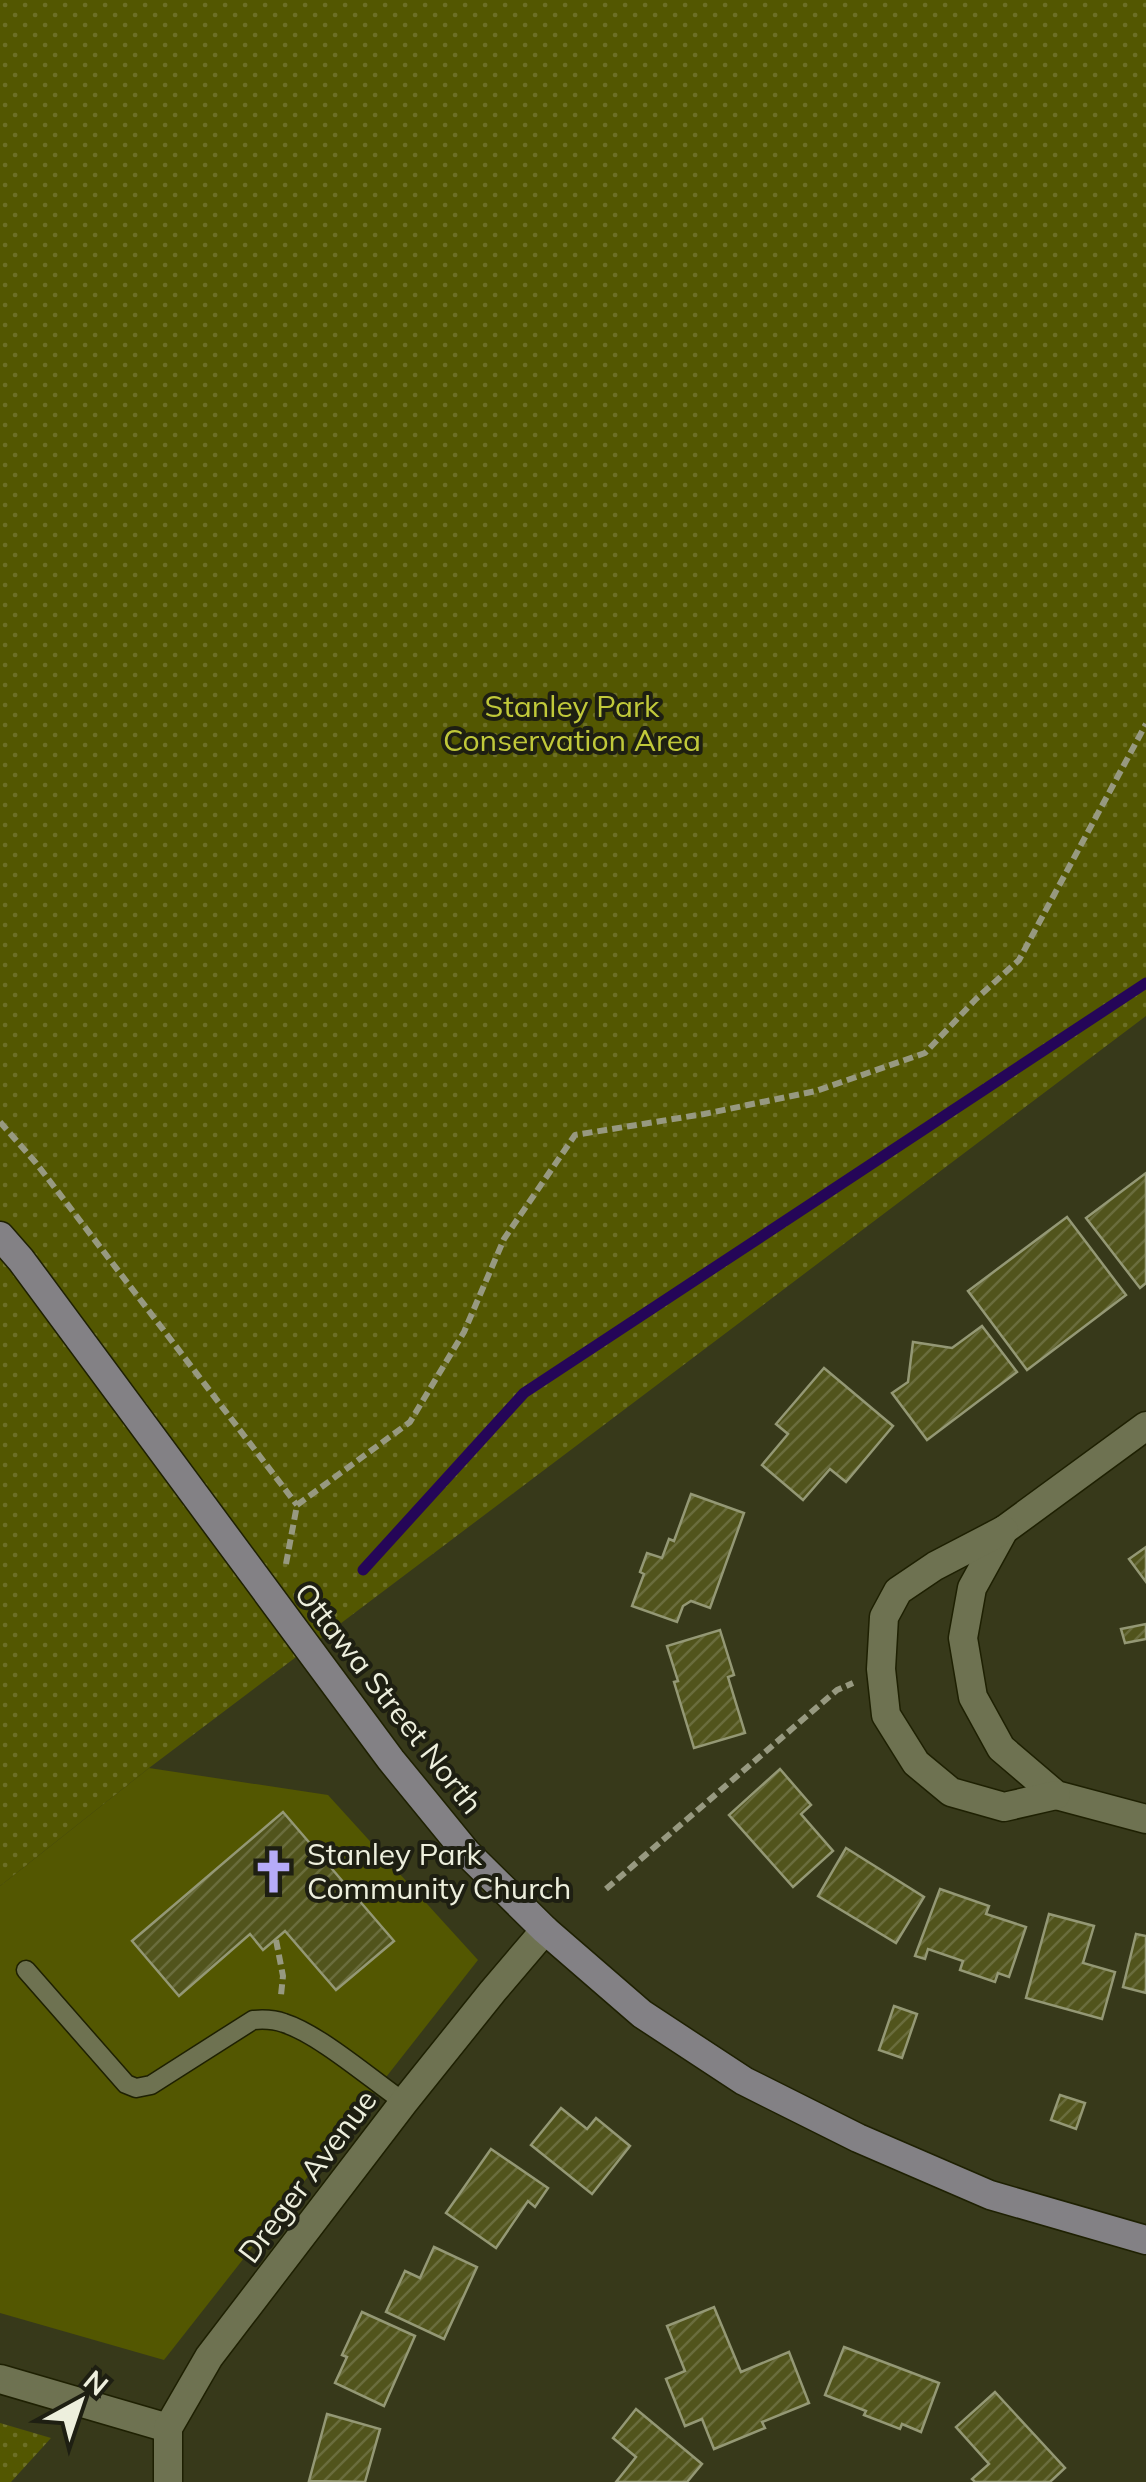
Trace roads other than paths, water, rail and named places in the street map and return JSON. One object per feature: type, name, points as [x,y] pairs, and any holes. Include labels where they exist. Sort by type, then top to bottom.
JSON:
[{"type":"main road","name":"Ottawa Street North","points":[[0,1236],[392,1760],[467,1853],[544,1930],[642,2014],[744,2081],[858,2138],[990,2195],[1146,2240]]},
{"type":"street","points":[[1056,1795],[1004,1807],[951,1792],[916,1763],[886,1715],[882,1669],[884,1617],[898,1591],[935,1566],[1004,1530],[1146,1426]]},
{"type":"street","points":[[1004,1530],[972,1588],[963,1638],[973,1698],[1000,1748],[1056,1795],[1146,1819]]},
{"type":"street","name":"Dreger Avenue","points":[[168,2428],[210,2357],[404,2102],[544,1930]]},
{"type":"street","points":[[0,2379],[168,2428],[168,2482]]},
{"type":"lane","points":[[26,1970],[126,2084],[136,2088],[152,2086],[253,2020],[269,2019],[288,2024],[322,2043],[404,2102]]},
{"type":"waterway","points":[[363,1570],[524,1393],[1146,983]]},
{"type":"place","name":"Stanley Park Community Church","points":[[274,1871]]},
{"type":"park label","name":"Stanley Park Conservation Area","points":[[572,723]]}]
